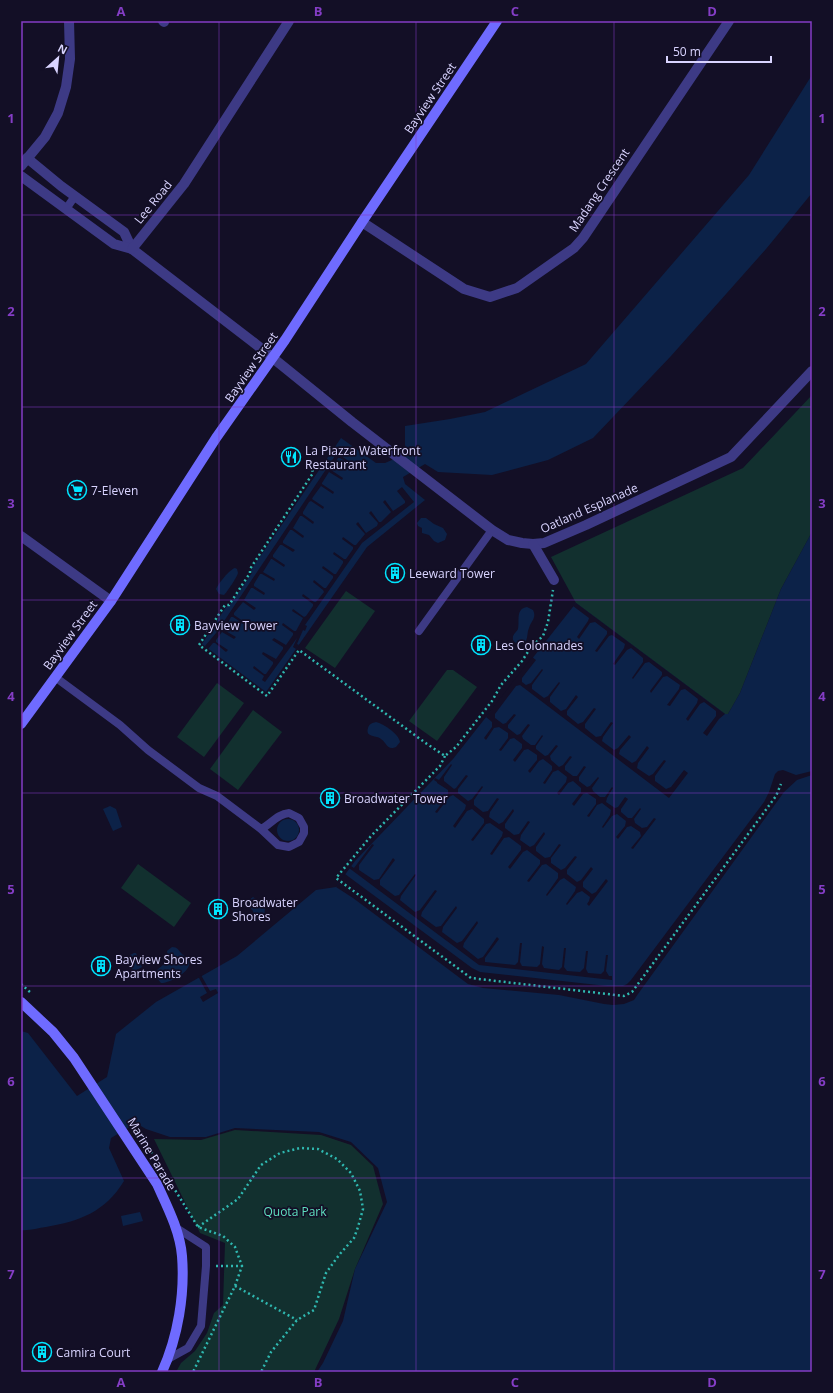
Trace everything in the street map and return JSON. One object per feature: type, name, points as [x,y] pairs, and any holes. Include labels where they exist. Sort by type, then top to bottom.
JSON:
[{"type":"main road","name":"Bayview Street","points":[[21,724],[110,601],[216,438],[273,358],[497,21]]},
{"type":"main road","name":"Marine Parade","points":[[21,1002],[53,1032],[74,1058],[127,1136],[157,1184],[168,1206],[176,1227],[182,1255],[182,1291],[176,1327],[168,1359],[162,1372]]},
{"type":"street","points":[[69,21],[70,59],[66,87],[58,113],[45,137],[24,162],[75,196],[124,232],[132,249]]},
{"type":"street","name":"Lee Road","points":[[132,249],[184,184],[289,21]]},
{"type":"street","name":"Madang Crescent","points":[[362,222],[464,289],[490,297],[517,288],[574,248],[583,238],[729,21]]},
{"type":"street","points":[[21,176],[114,244],[132,249],[273,358]]},
{"type":"street","name":"Oatland Esplanade","points":[[273,358],[352,422],[492,530],[508,540],[533,544],[544,543],[586,525],[731,457],[812,371]]},
{"type":"street","points":[[21,536],[110,601]]},
{"type":"street","points":[[533,544],[554,580]]},
{"type":"lane","points":[[66,209],[75,196]]},
{"type":"lane","points":[[419,631],[492,530]]},
{"type":"lane","points":[[55,677],[120,725],[148,750],[199,788],[216,796],[261,828],[278,845],[294,846],[299,842],[304,833],[304,827],[300,818],[289,813],[278,816],[267,826],[261,828]]},
{"type":"lane","points":[[168,1359],[188,1348],[201,1326],[206,1266],[206,1248],[176,1227]]},
{"type":"path","points":[[311,465],[313,473],[250,569],[250,573],[229,605],[225,605],[199,645],[266,696],[298,650],[445,756]]},
{"type":"path","points":[[554,580],[548,622],[542,636],[501,685],[492,701],[456,747],[445,756],[440,766],[371,836],[336,878],[471,978],[624,996],[632,992],[776,796],[781,784]]},
{"type":"path","points":[[198,1227],[238,1199],[261,1165],[280,1153],[300,1148],[318,1149],[337,1159],[351,1173],[360,1191],[363,1209],[354,1238],[326,1273],[314,1310],[297,1320],[271,1352],[260,1372]]},
{"type":"path","points":[[206,1266],[242,1266]]},
{"type":"path","points":[[235,1286],[297,1320]]},
{"type":"green space","points":[[812,395],[812,532],[781,589],[740,693],[728,714],[725,714],[576,603],[551,557],[743,468]]},
{"type":"green space","points":[[346,591],[375,611],[335,668],[305,648]]},
{"type":"green space","points":[[447,670],[453,670],[477,687],[437,741],[409,721]]},
{"type":"green space","points":[[217,683],[244,703],[204,757],[177,737]]},
{"type":"green space","points":[[253,710],[282,732],[238,790],[210,769]]},
{"type":"green space","points":[[138,864],[191,903],[174,927],[121,888]]},
{"type":"green space","name":"Quota Park","points":[[235,1130],[321,1135],[351,1145],[373,1166],[383,1204],[355,1269],[339,1319],[314,1372],[176,1372],[181,1363],[195,1351],[207,1333],[214,1313],[223,1305],[225,1243],[200,1233],[154,1139],[201,1140]]},
{"type":"water","points":[[812,75],[812,193],[766,249],[671,356],[593,438],[548,460],[492,475],[438,472],[425,464],[403,477],[405,484],[425,500],[367,547],[266,692],[202,644],[226,607],[229,606],[252,573],[251,570],[341,438],[376,463],[385,463],[408,453],[405,445],[405,426],[485,412],[586,364],[749,175]]},
{"type":"water","points":[[421,518],[426,518],[443,528],[447,534],[445,540],[438,543],[429,535],[422,533],[422,528],[418,526],[417,523]]},
{"type":"water","points":[[812,532],[812,1372],[317,1372],[323,1363],[343,1321],[355,1269],[387,1202],[378,1168],[351,1142],[319,1132],[235,1128],[206,1137],[170,1137],[146,1129],[136,1123],[111,1138],[109,1148],[124,1181],[117,1192],[109,1200],[100,1208],[70,1222],[21,1230],[21,1031],[28,1033],[77,1096],[107,1077],[116,1034],[156,1002],[237,956],[316,890],[336,887],[355,861],[453,759],[576,603],[725,714],[728,714],[740,693],[781,589]]},
{"type":"water","points":[[235,568],[237,569],[238,573],[234,581],[224,595],[219,594],[216,589],[217,587],[227,574]]},
{"type":"water","points":[[527,607],[533,610],[534,617],[528,630],[526,641],[517,644],[513,640],[513,636],[518,629],[519,613],[523,608]]},
{"type":"water","points":[[376,722],[387,727],[397,736],[400,742],[396,747],[389,747],[381,739],[368,733],[369,726]]},
{"type":"water","points":[[110,806],[116,809],[122,827],[113,831],[103,809]]},
{"type":"water","points":[[288,819],[296,822],[299,830],[296,838],[288,841],[280,838],[277,830],[280,822]]},
{"type":"water","points":[[253,897],[262,903],[265,908],[264,917],[259,921],[254,919],[253,911],[248,905],[249,900]]},
{"type":"water","points":[[172,947],[177,948],[187,958],[189,965],[184,973],[174,979],[161,983],[156,977],[157,970],[168,958],[167,951]]},
{"type":"water","points":[[136,953],[142,967],[133,971],[131,966],[133,963],[130,955]]},
{"type":"water","points":[[140,1212],[143,1221],[123,1226],[121,1216]]},
{"type":"pier","points":[[337,453],[353,464],[352,465],[338,458],[331,470],[343,478],[342,480],[329,472],[322,483],[334,492],[333,494],[321,486],[312,499],[324,507],[323,509],[311,501],[303,512],[303,514],[314,522],[313,524],[300,516],[293,528],[304,536],[303,538],[290,530],[283,541],[283,543],[295,550],[293,552],[280,545],[273,555],[273,557],[285,565],[284,567],[271,559],[263,572],[275,579],[274,581],[260,574],[254,586],[265,593],[264,595],[251,588],[244,600],[256,608],[254,610],[243,602],[234,613],[234,615],[246,623],[245,625],[231,617],[224,630],[236,637],[234,639],[222,632],[216,640],[216,642],[228,650],[226,652],[215,643],[213,643],[208,649],[205,646],[216,633]]},
{"type":"pier","points":[[402,487],[414,502],[362,543],[305,625],[307,626],[305,631],[303,630],[297,644],[299,645],[296,649],[293,647],[297,638],[265,682],[262,680],[264,676],[253,668],[254,666],[266,674],[273,664],[273,662],[262,654],[263,652],[276,659],[283,647],[272,640],[274,638],[286,645],[293,635],[293,633],[282,625],[283,623],[296,631],[303,618],[292,611],[293,609],[304,617],[313,606],[313,604],[302,596],[303,594],[316,602],[324,592],[313,582],[314,580],[326,588],[333,578],[333,576],[322,568],[323,566],[336,574],[343,561],[333,554],[334,552],[346,559],[353,549],[353,547],[342,539],[343,537],[356,545],[365,534],[356,524],[358,522],[366,533],[377,526],[378,523],[369,513],[371,511],[379,522],[381,522],[391,512],[383,502],[385,500],[393,511],[405,503],[397,491]]},
{"type":"pier","points":[[576,603],[725,714],[719,719],[707,736],[703,733],[716,716],[716,711],[704,702],[700,704],[688,721],[686,719],[697,703],[698,699],[685,689],[681,690],[670,706],[667,705],[679,689],[680,685],[667,676],[663,677],[651,693],[650,691],[662,675],[662,672],[649,662],[645,663],[633,679],[632,678],[643,662],[643,658],[631,648],[627,650],[615,665],[613,664],[624,648],[625,644],[612,635],[609,636],[597,652],[595,651],[607,634],[607,631],[595,622],[590,623],[579,639],[577,637],[589,618],[573,606]]},
{"type":"pier","points":[[532,657],[536,660],[522,678],[522,682],[526,685],[531,683],[542,669],[543,670],[532,685],[532,689],[544,698],[548,696],[559,682],[560,683],[550,697],[550,702],[561,711],[566,709],[576,695],[578,697],[567,711],[567,715],[578,724],[583,722],[594,708],[596,709],[585,724],[585,728],[596,737],[601,736],[611,722],[613,723],[603,737],[602,741],[614,750],[618,748],[629,735],[631,737],[620,750],[619,754],[632,763],[636,761],[647,746],[649,748],[638,763],[637,768],[649,776],[653,774],[664,760],[666,761],[655,776],[655,781],[666,789],[671,787],[684,770],[688,773],[669,798],[520,685],[516,686],[495,714],[495,718],[503,724],[506,723],[514,714],[516,715],[508,725],[508,728],[517,735],[520,734],[528,724],[530,725],[522,736],[523,739],[531,745],[535,745],[542,735],[543,736],[536,746],[536,749],[545,756],[548,755],[556,745],[558,746],[550,756],[551,760],[559,767],[563,765],[570,756],[572,757],[565,766],[565,770],[573,776],[577,776],[584,766],[586,767],[579,777],[579,781],[587,787],[590,786],[598,777],[599,778],[592,788],[593,791],[600,797],[605,797],[612,787],[613,788],[606,802],[615,808],[618,807],[625,797],[628,799],[621,809],[621,812],[628,818],[632,818],[640,808],[641,809],[634,819],[635,823],[642,828],[647,827],[654,818],[656,819],[633,849],[631,848],[641,836],[640,832],[631,826],[627,827],[618,839],[616,837],[625,826],[626,821],[617,814],[612,816],[603,828],[602,827],[610,815],[611,810],[602,803],[597,805],[589,817],[587,816],[596,804],[596,799],[587,793],[583,794],[574,806],[572,804],[581,792],[581,788],[573,781],[568,783],[559,795],[557,793],[566,782],[567,777],[558,770],[553,772],[545,784],[543,783],[552,770],[552,766],[543,759],[539,761],[530,773],[528,771],[537,760],[537,755],[528,749],[524,750],[515,762],[513,760],[522,748],[522,744],[514,738],[510,739],[501,751],[499,750],[508,738],[508,733],[499,727],[494,728],[486,740],[484,738],[492,727],[492,722],[486,717]]},
{"type":"pier","points":[[451,764],[452,765],[444,777],[444,781],[454,789],[466,775],[468,776],[458,789],[458,793],[468,801],[472,799],[482,786],[483,787],[474,800],[474,805],[483,812],[488,811],[497,798],[499,799],[490,812],[489,817],[499,824],[503,822],[513,809],[514,811],[505,824],[505,828],[514,835],[519,834],[528,821],[530,822],[521,835],[520,840],[530,847],[534,845],[544,832],[545,834],[536,847],[536,851],[545,858],[550,857],[559,844],[561,845],[551,858],[551,863],[561,870],[565,868],[575,856],[577,857],[567,870],[567,874],[577,882],[581,880],[591,867],[593,869],[583,882],[583,887],[592,894],[596,892],[606,879],[608,881],[589,906],[587,904],[590,897],[582,891],[577,893],[567,905],[566,904],[576,887],[564,878],[560,880],[547,896],[546,895],[558,878],[558,873],[546,864],[542,865],[529,882],[527,881],[540,864],[540,860],[527,850],[523,852],[510,869],[508,867],[521,850],[521,846],[509,837],[504,838],[492,855],[490,854],[503,832],[490,823],[486,824],[473,841],[471,840],[484,823],[484,819],[472,809],[467,811],[455,828],[453,826],[465,809],[466,805],[453,795],[449,797],[437,813],[435,812],[448,795],[448,790],[434,780],[435,778],[439,780]]},
{"type":"pier","points":[[783,770],[796,775],[812,771],[812,775],[797,780],[784,792],[634,1000],[624,1004],[604,1004],[559,995],[483,988],[468,984],[353,898],[336,887],[345,874],[472,968],[480,972],[607,986],[623,986],[631,980],[764,802],[775,774],[778,771]]},
{"type":"pier","points":[[372,844],[374,845],[359,865],[359,870],[374,880],[379,879],[393,858],[395,860],[380,880],[380,885],[395,896],[399,895],[415,874],[416,875],[401,896],[400,900],[415,912],[420,910],[435,890],[437,891],[422,912],[421,916],[436,927],[441,926],[456,906],[457,908],[443,927],[442,932],[457,943],[462,941],[477,921],[478,923],[464,943],[463,947],[478,959],[483,957],[497,937],[499,939],[485,958],[485,962],[515,965],[518,962],[520,943],[522,943],[520,962],[522,966],[537,967],[540,964],[542,946],[544,947],[542,964],[544,968],[559,970],[562,967],[564,948],[566,948],[564,967],[567,971],[580,972],[584,968],[586,951],[588,951],[586,969],[588,973],[601,974],[604,971],[606,955],[608,955],[606,971],[609,976],[612,976],[612,980],[479,965],[349,868],[351,866],[354,868]]},
{"type":"pier","points":[[201,975],[210,991],[216,989],[218,993],[203,1002],[200,997],[207,993],[198,976]]},
{"type":"place","name":"La Piazza Waterfront Restaurant","points":[[291,457]]},
{"type":"place","name":"7-Eleven","points":[[77,490]]},
{"type":"place","name":"Leeward Tower","points":[[395,573]]},
{"type":"place","name":"Bayview Tower","points":[[180,625]]},
{"type":"place","name":"Les Colonnades","points":[[481,645]]},
{"type":"place","name":"Broadwater Tower","points":[[330,798]]},
{"type":"place","name":"Broadwater Shores","points":[[218,909]]},
{"type":"place","name":"Bayview Shores Apartments","points":[[101,966]]},
{"type":"place","name":"Camira Court","points":[[42,1352]]}]
